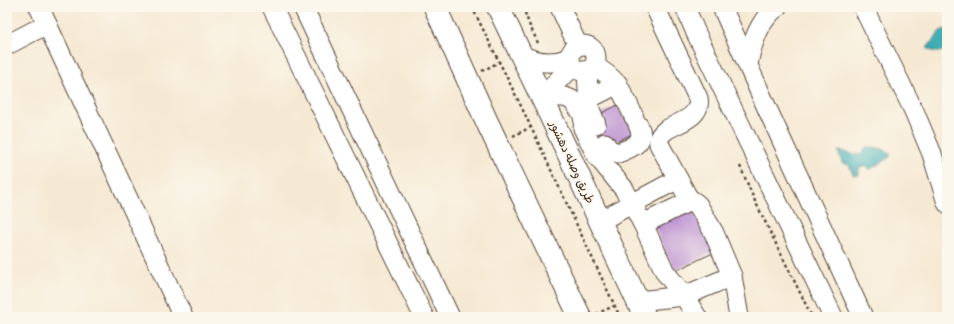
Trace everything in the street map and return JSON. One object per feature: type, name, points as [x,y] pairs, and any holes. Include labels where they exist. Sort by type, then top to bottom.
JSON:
[{"type":"main road","points":[[435,7],[487,122],[588,316]]},
{"type":"main road","name":"طريق وصله دهشور","points":[[498,7],[642,309]]},
{"type":"street","points":[[39,7],[183,317]]},
{"type":"street","points":[[272,7],[424,317]]},
{"type":"street","points":[[303,7],[450,317]]},
{"type":"street","points":[[521,55],[538,62],[580,62],[604,71],[618,84],[641,131],[640,137],[633,148],[618,153],[608,149],[591,113],[580,62],[560,7]]},
{"type":"street","points":[[656,7],[699,102],[698,108],[692,116],[666,130],[660,136],[659,144],[690,201],[693,201],[698,205],[714,233],[732,276],[739,317]]},
{"type":"street","points":[[685,7],[833,317]]},
{"type":"street","points":[[722,7],[863,317]]},
{"type":"street","points":[[748,64],[751,51],[761,25],[768,14],[777,7]]},
{"type":"street","points":[[863,7],[914,111],[932,154],[947,203]]},
{"type":"street","points":[[7,45],[47,24]]},
{"type":"street","points":[[544,103],[547,94],[557,80],[580,62]]},
{"type":"street","points":[[588,99],[618,84]]},
{"type":"street","points":[[544,103],[560,97],[565,97],[572,100],[584,117],[584,128],[597,156],[619,181],[643,224],[665,272],[684,296],[696,317]]},
{"type":"street","points":[[738,119],[766,106]]},
{"type":"street","points":[[600,221],[678,179]]},
{"type":"street","points":[[643,224],[690,201]]},
{"type":"street","points":[[642,309],[684,296],[732,276]]},
{"type":"path","points":[[472,7],[531,127],[620,317]]},
{"type":"path","points":[[522,7],[528,24],[548,63]]},
{"type":"path","points":[[482,71],[499,62]]},
{"type":"path","points":[[512,136],[531,127]]},
{"type":"path","points":[[588,316],[614,306]]},
{"type":"water","points":[[945,29],[947,30],[947,48],[937,52],[927,48],[940,31]]},
{"type":"water","points":[[866,147],[885,150],[890,153],[890,157],[869,170],[866,166],[859,168],[859,175],[853,175],[849,165],[842,163],[838,151],[860,155]]},
{"type":"building","points":[[618,105],[625,121],[639,115],[632,134],[612,144],[602,145],[595,131],[606,126],[600,114]]},
{"type":"building","points":[[695,206],[717,251],[675,271],[653,225]]}]
